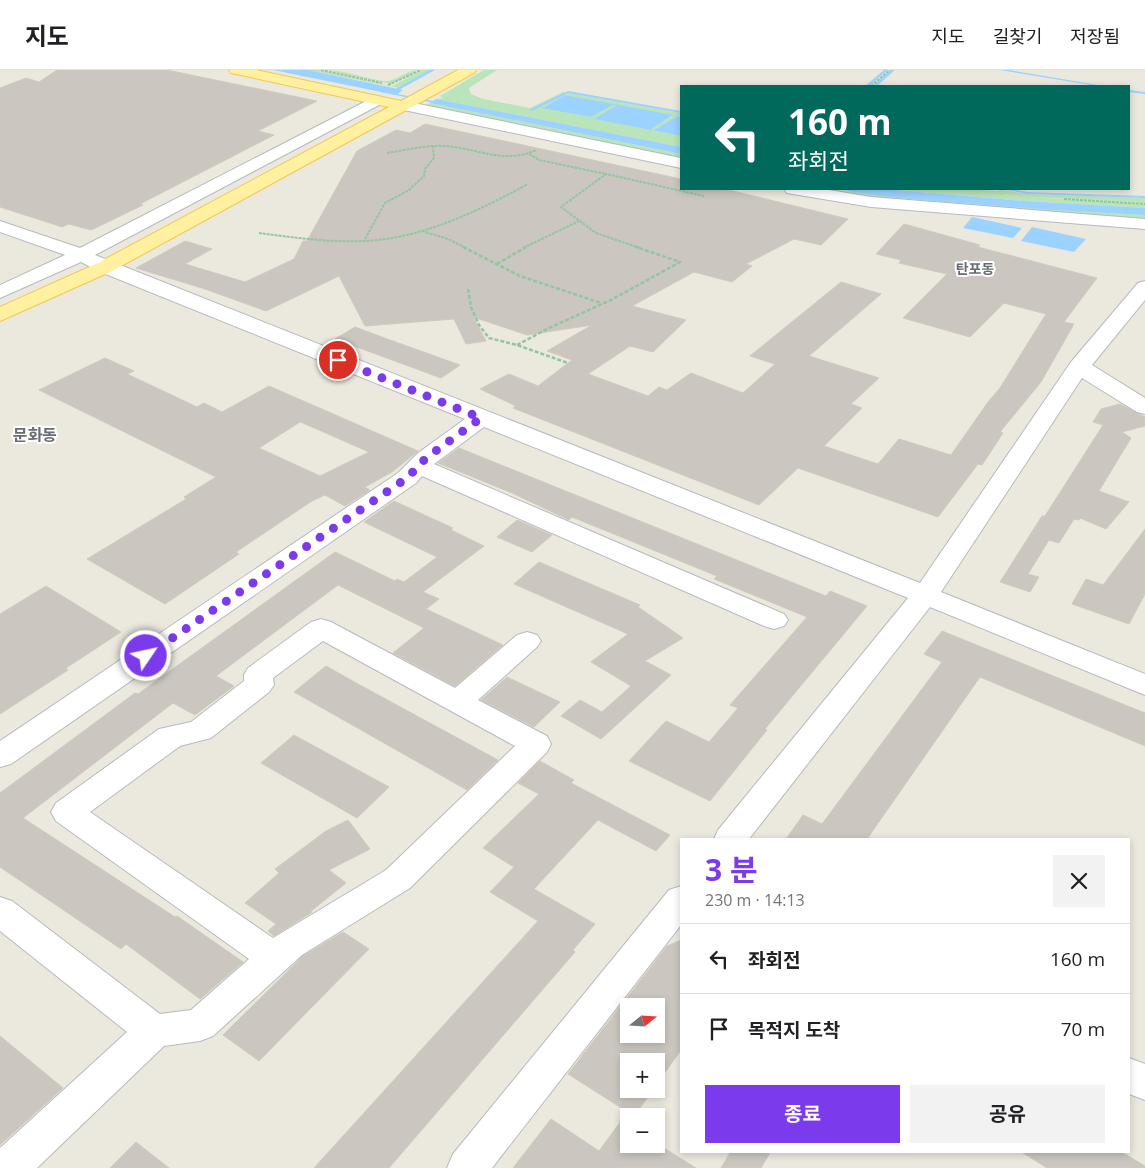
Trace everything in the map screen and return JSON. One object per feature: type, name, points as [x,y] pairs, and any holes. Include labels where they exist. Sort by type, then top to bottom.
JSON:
[{"type":"main road","points":[[236,70],[407,105]]},
{"type":"main road","points":[[0,315],[105,267],[469,70]]},
{"type":"street","points":[[0,292],[81,255],[376,100]]},
{"type":"street","points":[[407,105],[680,163]]},
{"type":"street","points":[[799,190],[871,202],[1145,224]]},
{"type":"street","points":[[0,226],[81,255],[105,267],[1145,685]]},
{"type":"street","points":[[731,838],[925,595],[1079,367],[1145,287]]},
{"type":"street","points":[[1079,367],[1145,407]]},
{"type":"street","points":[[0,756],[407,478],[418,466],[481,418]]},
{"type":"street","points":[[418,466],[774,620]]},
{"type":"street","points":[[8,1168],[154,1031],[200,1025],[276,958],[289,945],[398,878],[536,744],[321,628],[258,675],[259,685],[200,730],[170,737],[67,812],[276,958]]},
{"type":"street","points":[[457,702],[527,641]]},
{"type":"street","points":[[467,1168],[680,901]]},
{"type":"street","points":[[0,911],[154,1031]]},
{"type":"street","points":[[1130,1076],[1145,1083]]},
{"type":"path","points":[[321,70],[391,85],[421,70]]},
{"type":"path","points":[[872,85],[890,70]]},
{"type":"path","points":[[387,153],[444,146],[497,156],[529,154],[555,137]]},
{"type":"path","points":[[365,240],[385,203],[409,190],[424,176],[425,170],[434,158],[433,147]]},
{"type":"path","points":[[529,154],[540,160],[704,196]]},
{"type":"path","points":[[517,345],[602,304],[680,262],[596,233],[562,207],[606,174]]},
{"type":"path","points":[[259,233],[301,239],[378,240],[421,230],[506,196],[528,184]]},
{"type":"path","points":[[496,265],[537,240],[579,221]]},
{"type":"path","points":[[421,230],[448,239],[520,276],[602,304]]},
{"type":"path","points":[[468,289],[471,308],[489,338],[517,345],[568,363]]},
{"type":"green space","points":[[308,70],[318,70],[392,86],[423,70],[431,70],[399,88]]},
{"type":"green space","points":[[326,70],[341,71],[389,81],[418,70],[391,84]]},
{"type":"green space","points":[[484,70],[497,70],[469,88],[471,94],[483,99],[530,108],[563,92],[680,113],[680,117],[677,116],[654,130],[650,129],[672,116],[565,95],[543,107],[591,117],[613,105],[617,106],[595,119],[680,136],[680,147],[436,99],[443,98],[440,96]]},
{"type":"green space","points":[[430,103],[680,154],[680,159],[424,106]]},
{"type":"green space","points":[[822,190],[841,190],[915,200],[1145,215],[1145,219],[860,198]]},
{"type":"green space","points":[[897,190],[1002,190],[1028,194],[1145,198],[1145,203],[976,194],[1145,204],[1145,208],[1025,201]]},
{"type":"water","points":[[273,70],[308,70],[403,90],[396,95]]},
{"type":"water","points":[[565,95],[673,115],[651,129],[654,130],[677,116],[680,117],[680,136],[594,119],[616,106],[613,105],[591,117],[542,108]]},
{"type":"water","points":[[436,99],[680,147],[680,154],[430,103]]},
{"type":"water","points":[[842,190],[897,190],[1025,201],[1145,208],[1145,215],[928,201]]},
{"type":"water","points":[[972,217],[1022,228],[1013,238],[963,228]]},
{"type":"water","points":[[1032,227],[1086,239],[1074,252],[1021,241]]},
{"type":"building","points":[[57,70],[167,70],[317,101],[258,131],[274,135],[140,204],[143,205],[91,230],[69,224],[62,227],[0,207],[0,88],[26,78],[39,82]]},
{"type":"building","points":[[425,124],[680,179],[680,190],[729,190],[848,219],[821,245],[794,239],[746,264],[752,266],[732,282],[694,272],[632,306],[686,320],[653,352],[630,346],[588,374],[648,396],[659,387],[667,390],[691,373],[743,393],[775,364],[750,356],[841,282],[881,294],[809,356],[879,378],[851,404],[862,408],[824,446],[878,464],[899,439],[951,455],[1000,388],[1046,314],[1004,303],[970,337],[903,318],[947,274],[899,263],[901,260],[876,254],[904,224],[980,245],[978,247],[1097,278],[1064,322],[1074,324],[1041,382],[1000,432],[1003,433],[982,465],[978,464],[938,517],[798,468],[759,505],[513,408],[516,406],[480,389],[509,374],[538,386],[572,360],[547,351],[592,325],[527,335],[473,317],[486,341],[466,344],[454,319],[365,326],[339,276],[266,311],[205,289],[136,268],[185,241],[212,249],[185,264],[245,282],[294,259],[303,241],[307,241],[357,151],[396,130],[410,133]]},
{"type":"building","points":[[355,327],[460,365],[441,378],[335,339]]},
{"type":"building","points":[[105,358],[134,371],[127,374],[197,407],[204,403],[222,412],[269,386],[418,451],[392,472],[365,487],[370,490],[345,506],[325,495],[312,501],[236,552],[239,554],[165,604],[87,559],[186,499],[184,497],[216,477],[39,390]],"holes":[[[300,422],[369,452],[320,476],[259,448]]]},
{"type":"building","points":[[1120,404],[1145,417],[1145,426],[1122,432],[1131,438],[1099,491],[1129,502],[1106,529],[1080,518],[1079,520],[1074,519],[1059,543],[1049,540],[1028,574],[1039,577],[1030,592],[1000,582],[1103,425],[1093,422],[1101,409]]},
{"type":"building","points":[[459,448],[826,596],[830,591],[867,606],[765,729],[767,730],[710,801],[629,761],[666,721],[709,742],[738,708],[730,705],[807,617],[714,579],[717,576],[572,517],[569,520],[512,493],[438,463]]},
{"type":"building","points":[[394,501],[453,528],[451,530],[484,546],[423,592],[439,599],[426,609],[503,645],[455,686],[393,653],[424,628],[338,585],[216,676],[234,686],[195,715],[173,703],[23,818],[175,917],[177,916],[243,962],[200,999],[126,944],[121,949],[0,867],[0,793],[135,693],[138,694],[335,552],[395,581],[397,579],[404,582],[437,557],[364,522]]},
{"type":"building","points":[[517,520],[552,535],[532,552],[497,537]]},
{"type":"building","points":[[1145,529],[1145,594],[1129,624],[1072,604],[1086,579],[1103,585]]},
{"type":"building","points":[[539,562],[640,605],[638,607],[683,638],[645,661],[671,675],[601,739],[561,716],[580,700],[602,712],[631,686],[591,662],[628,634],[514,584]]},
{"type":"building","points":[[46,586],[121,632],[66,668],[68,670],[0,714],[0,614]]},
{"type":"building","points":[[942,631],[1145,713],[1145,746],[980,677],[868,838],[787,838],[803,815],[822,824],[942,662],[924,654]]},
{"type":"building","points":[[326,666],[498,760],[467,790],[294,692]]},
{"type":"building","points":[[507,677],[560,702],[534,727],[481,700]]},
{"type":"building","points":[[294,735],[389,787],[357,818],[261,763]]},
{"type":"building","points":[[540,761],[574,780],[571,783],[670,835],[656,851],[598,820],[534,889],[595,924],[573,950],[575,952],[389,1168],[314,1168],[538,921],[490,892],[514,867],[483,848],[539,794],[518,783]]},
{"type":"building","points":[[348,820],[370,849],[329,870],[346,883],[310,912],[312,912],[274,936],[268,931],[276,924],[245,903],[279,873],[275,869],[326,831]]},
{"type":"building","points":[[343,932],[369,949],[259,1061],[223,1035],[303,956]]},
{"type":"building","points":[[680,940],[680,1051],[665,1072],[665,1053],[620,1053],[620,1098],[647,1098],[640,1108],[621,1108],[568,1074],[620,1007],[620,1043],[665,1043],[665,998],[627,998],[667,946]]},
{"type":"building","points":[[0,1036],[63,1088],[0,1145]]},
{"type":"building","points":[[551,1119],[599,1151],[620,1122],[620,1153],[665,1153],[665,1149],[696,1168],[513,1168]]},
{"type":"building","points":[[136,1142],[169,1168],[110,1168]]},
{"type":"building","points":[[730,1153],[770,1153],[761,1168],[721,1168]]},
{"type":"building","points":[[1023,1153],[1123,1153],[1145,1166],[1145,1168],[1047,1168]]},
{"type":"waterway","points":[[393,92],[433,70]]},
{"type":"waterway","points":[[868,85],[886,70]]},
{"type":"waterway","points":[[876,85],[893,70]]},
{"type":"waterway","points":[[1002,70],[1096,85]]},
{"type":"waterway","points":[[1130,91],[1145,93]]},
{"type":"waterway","points":[[383,92],[438,103]]},
{"type":"waterway","points":[[531,110],[568,92],[680,112]]},
{"type":"waterway","points":[[1011,190],[1027,193],[1145,197]]},
{"type":"district","name":"탄포동","points":[[975,269]]},
{"type":"district","name":"문화동","points":[[35,435]]},
{"type":"route","points":[[146,656],[407,478],[426,458],[481,418],[338,360]]}]
